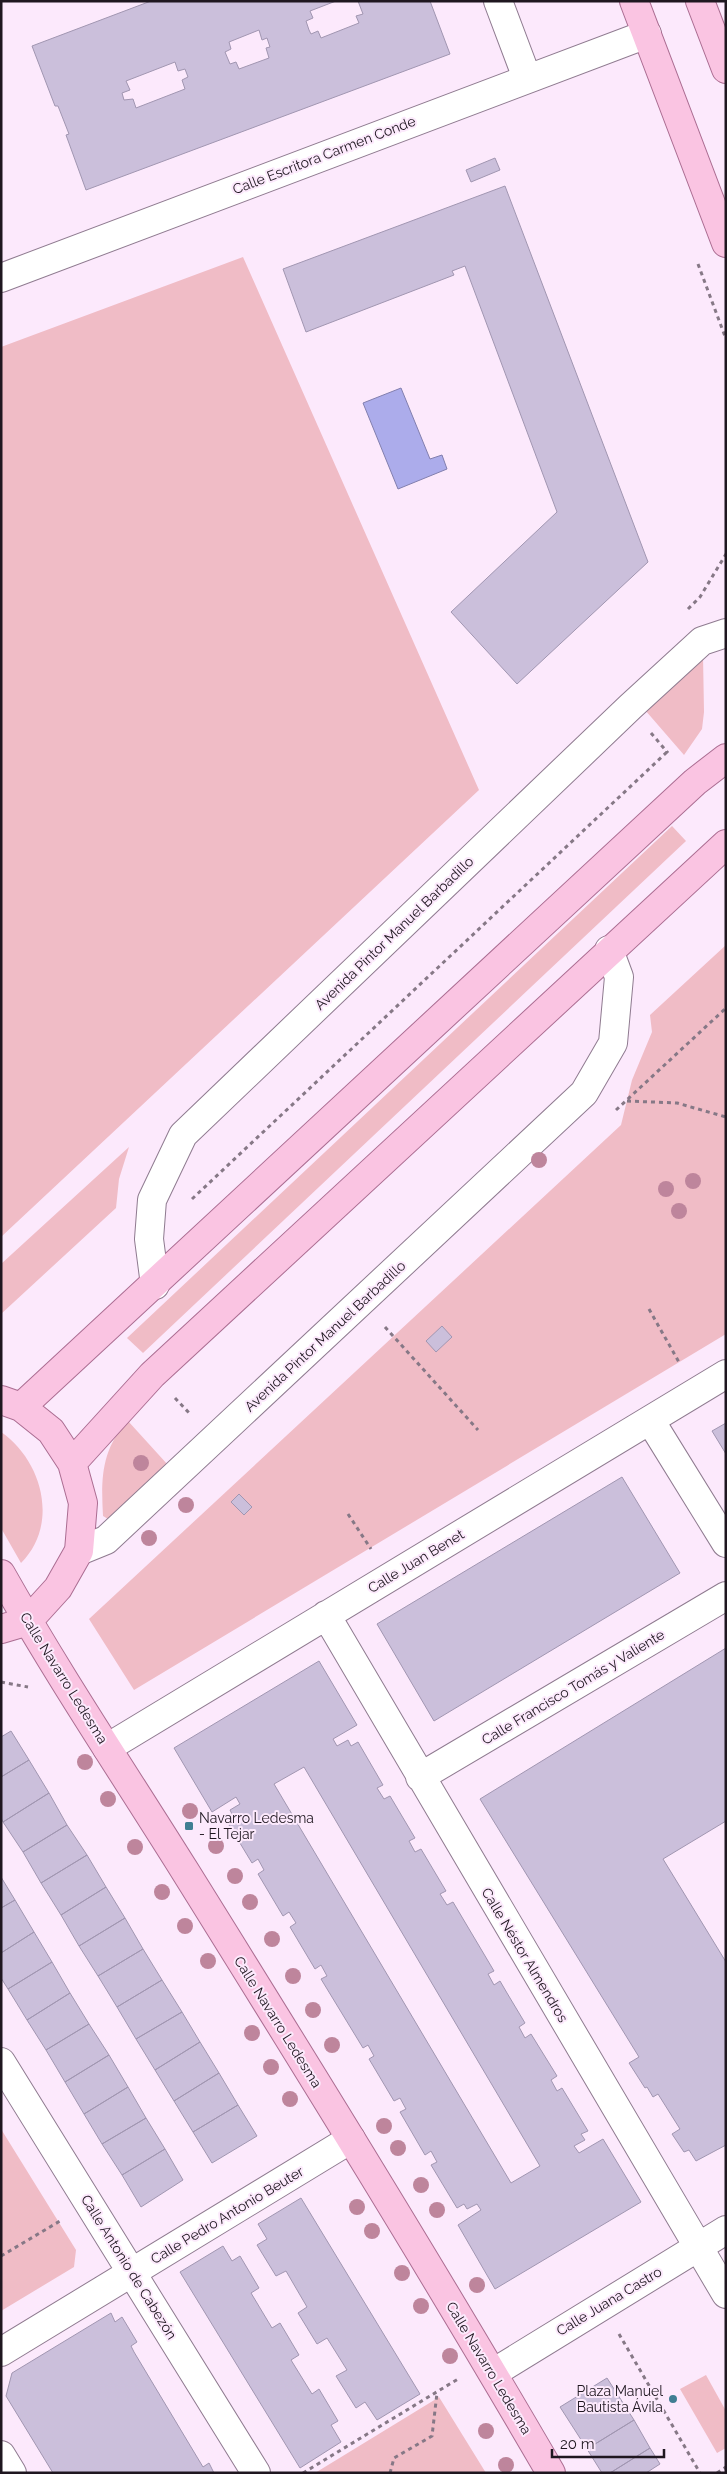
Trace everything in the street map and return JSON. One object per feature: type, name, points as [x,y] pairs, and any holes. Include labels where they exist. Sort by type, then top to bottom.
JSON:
[{"type":"main road","points":[[634,1],[726,244]]},
{"type":"main road","points":[[700,1],[726,69]]},
{"type":"main road","points":[[1,1629],[28,1621],[58,1588],[79,1551],[83,1503],[72,1463],[51,1431],[11,1404],[155,1285],[695,782],[726,758]]},
{"type":"main road","points":[[72,1463],[152,1375],[609,950],[726,844]]},
{"type":"main road","name":"Calle Navarro Ledesma","points":[[1,1574],[28,1621],[351,2139],[490,2367],[551,2473]]},
{"type":"street","points":[[498,1],[527,78]]},
{"type":"street","name":"Calle Escritora Carmen Conde","points":[[1,278],[647,34]]},
{"type":"street","name":"Avenida Pintor Manuel Barbadillo","points":[[155,1285],[149,1239],[152,1200],[183,1135],[630,707],[702,641],[726,633]]},
{"type":"street","name":"Avenida Pintor Manuel Barbadillo","points":[[79,1551],[106,1540],[584,1093],[614,1043],[619,977],[609,950]]},
{"type":"street","name":"Calle Juan Benet","points":[[107,1748],[726,1374]]},
{"type":"street","points":[[650,1420],[726,1543]]},
{"type":"street","name":"Calle Francisco Tomás y Valiente","points":[[420,1777],[726,1596]]},
{"type":"street","name":"Calle Néstor Almendros","points":[[326,1615],[726,2294]]},
{"type":"street","name":"Calle Antonio de Cabezón","points":[[1,2062],[256,2473]]},
{"type":"street","name":"Calle Pedro Antonio Beuter","points":[[1,2352],[351,2139]]},
{"type":"street","name":"Calle Juana Castro","points":[[490,2367],[602,2306],[726,2230]]},
{"type":"street","points":[[1,2455],[12,2473]]},
{"type":"path","points":[[149,1239],[667,752]]},
{"type":"path","points":[[616,1110],[726,1008]]},
{"type":"path","points":[[627,1101],[677,1103],[726,1117]]},
{"type":"path","points":[[649,1309],[683,1369]]},
{"type":"path","points":[[385,1326],[478,1430]]},
{"type":"path","points":[[348,1514],[375,1555]]},
{"type":"path","points":[[1,2256],[58,2221],[98,2219]]},
{"type":"path","points":[[602,2306],[700,2473]]},
{"type":"path","points":[[303,2473],[437,2392],[490,2367]]},
{"type":"path","points":[[390,2473],[394,2458],[432,2436],[437,2392]]},
{"type":"path","points":[[716,2473],[726,2467]]},
{"type":"shaded area","points":[[243,257],[479,790],[1,1237],[1,347]]},
{"type":"shaded area","points":[[703,655],[704,712],[702,729],[684,755],[645,710]]},
{"type":"shaded area","points":[[672,826],[686,841],[143,1353],[127,1338]]},
{"type":"shaded area","points":[[726,945],[726,1334],[134,1690],[89,1619],[621,1125],[632,1080],[652,1032],[650,1015]]},
{"type":"shaded area","points":[[129,1147],[119,1179],[116,1208],[1,1314],[1,1264]]},
{"type":"shaded area","points":[[128,1421],[168,1465],[108,1519],[103,1516],[102,1490],[105,1466],[112,1443]]},
{"type":"shaded area","points":[[1,1432],[15,1444],[27,1459],[36,1475],[41,1493],[43,1512],[40,1530],[33,1547],[21,1563],[1,1528]]},
{"type":"shaded area","points":[[1,2129],[76,2250],[74,2267],[1,2311]]},
{"type":"shaded area","points":[[706,2375],[726,2411],[726,2448],[717,2453],[680,2389]]},
{"type":"shaded area","points":[[439,2397],[486,2473],[315,2473],[436,2399]]},
{"type":"water","points":[[401,388],[430,459],[442,455],[447,469],[398,489],[363,403]]},
{"type":"building","points":[[151,1],[336,1],[310,11],[313,18],[306,21],[309,30],[311,34],[318,31],[321,38],[359,23],[356,16],[363,14],[358,1],[430,1],[450,54],[86,190],[66,135],[69,134],[58,106],[55,106],[32,46]],"holes":[[[259,30],[262,40],[267,38],[270,47],[266,48],[269,58],[239,69],[236,62],[230,64],[225,52],[231,49],[229,42]],[[175,62],[178,71],[185,69],[188,77],[182,80],[185,89],[136,108],[133,99],[124,100],[122,93],[130,90],[126,81]]]},
{"type":"building","points":[[495,158],[500,170],[471,182],[466,170]]},
{"type":"building","points":[[505,186],[648,562],[517,684],[451,612],[557,512],[465,266],[452,271],[454,275],[306,332],[283,269]]},
{"type":"building","points":[[442,1326],[452,1337],[436,1352],[426,1341]]},
{"type":"building","points":[[726,1423],[726,1454],[712,1431]]},
{"type":"building","points":[[622,1477],[680,1573],[434,1721],[377,1624]]},
{"type":"building","points":[[239,1494],[252,1507],[244,1515],[231,1502]]},
{"type":"building","points":[[726,1648],[726,1821],[663,1859],[726,1962],[726,2145],[696,2161],[689,2150],[684,2152],[672,2134],[680,2129],[658,2094],[653,2097],[629,2063],[639,2057],[480,1799]]},
{"type":"building","points":[[319,1661],[357,1725],[333,1739],[337,1746],[348,1740],[351,1746],[358,1742],[383,1785],[377,1788],[384,1799],[390,1796],[415,1838],[409,1841],[415,1852],[421,1849],[446,1891],[440,1894],[447,1905],[453,1902],[494,1971],[488,1974],[494,1985],[500,1981],[525,2023],[519,2027],[525,2038],[531,2034],[557,2076],[551,2080],[557,2091],[562,2088],[588,2131],[581,2134],[585,2140],[574,2146],[579,2153],[603,2139],[641,2202],[495,2289],[458,2225],[481,2210],[477,2204],[467,2209],[464,2204],[457,2208],[431,2165],[437,2162],[431,2151],[425,2155],[400,2112],[406,2109],[400,2098],[394,2101],[369,2059],[374,2056],[368,2045],[363,2048],[321,1979],[327,1976],[321,1965],[315,1969],[290,1927],[296,1923],[289,1912],[283,1916],[258,1874],[264,1870],[258,1859],[252,1863],[226,1820],[233,1816],[230,1810],[240,1804],[236,1797],[212,1812],[174,1748]],"holes":[[[304,1767],[540,2166],[511,2183],[274,1784]]]},
{"type":"building","points":[[11,1731],[29,1760],[1,1777],[1,1737]]},
{"type":"building","points":[[29,1760],[49,1793],[3,1822],[1,1818],[1,1777]]},
{"type":"building","points":[[49,1793],[67,1825],[23,1852],[3,1822]]},
{"type":"building","points":[[67,1825],[87,1855],[41,1883],[23,1852]]},
{"type":"building","points":[[87,1855],[106,1887],[61,1915],[41,1883]]},
{"type":"building","points":[[1,1877],[15,1900],[1,1908]]},
{"type":"building","points":[[106,1887],[125,1918],[79,1946],[61,1915]]},
{"type":"building","points":[[15,1900],[34,1932],[1,1953],[1,1908]]},
{"type":"building","points":[[125,1918],[143,1949],[98,1976],[79,1946]]},
{"type":"building","points":[[34,1932],[52,1962],[8,1989],[1,1978],[1,1953]]},
{"type":"building","points":[[143,1949],[162,1980],[117,2007],[98,1976]]},
{"type":"building","points":[[52,1962],[70,1993],[27,2020],[8,1989]]},
{"type":"building","points":[[162,1980],[182,2012],[136,2039],[117,2007]]},
{"type":"building","points":[[70,1993],[89,2024],[46,2050],[27,2020]]},
{"type":"building","points":[[182,2012],[200,2042],[155,2070],[136,2039]]},
{"type":"building","points":[[89,2024],[109,2055],[65,2082],[46,2050]]},
{"type":"building","points":[[200,2042],[219,2073],[174,2101],[155,2070]]},
{"type":"building","points":[[109,2055],[128,2087],[84,2114],[65,2082]]},
{"type":"building","points":[[219,2073],[238,2105],[193,2132],[174,2101]]},
{"type":"building","points":[[128,2087],[146,2118],[102,2144],[84,2114]]},
{"type":"building","points":[[238,2105],[257,2136],[212,2163],[193,2132]]},
{"type":"building","points":[[146,2118],[165,2149],[122,2175],[102,2144]]},
{"type":"building","points":[[165,2149],[183,2180],[141,2207],[122,2175]]},
{"type":"building","points":[[301,2198],[420,2394],[377,2420],[365,2402],[356,2408],[336,2376],[347,2370],[327,2338],[317,2344],[298,2313],[307,2307],[286,2271],[276,2276],[257,2245],[267,2239],[258,2224]]},
{"type":"building","points":[[223,2246],[232,2261],[240,2256],[259,2288],[251,2293],[272,2328],[280,2323],[299,2355],[291,2360],[312,2394],[319,2389],[338,2421],[331,2425],[341,2442],[300,2468],[180,2272]]},
{"type":"building","points":[[111,2313],[115,2322],[122,2317],[137,2342],[131,2346],[134,2352],[203,2467],[209,2463],[214,2473],[53,2473],[6,2396],[12,2373]]},
{"type":"building","points":[[607,2378],[634,2420],[587,2449],[560,2407]]},
{"type":"building","points":[[634,2420],[650,2448],[610,2473],[602,2473],[587,2449]]},
{"type":"building","points":[[650,2448],[660,2464],[646,2473],[610,2473]]},
{"type":"place","name":"Navarro Ledesma - El Tejar","points":[[189,1826]]},
{"type":"place","name":"Plaza Manuel Bautista Ávila","points":[[673,2399]]}]
